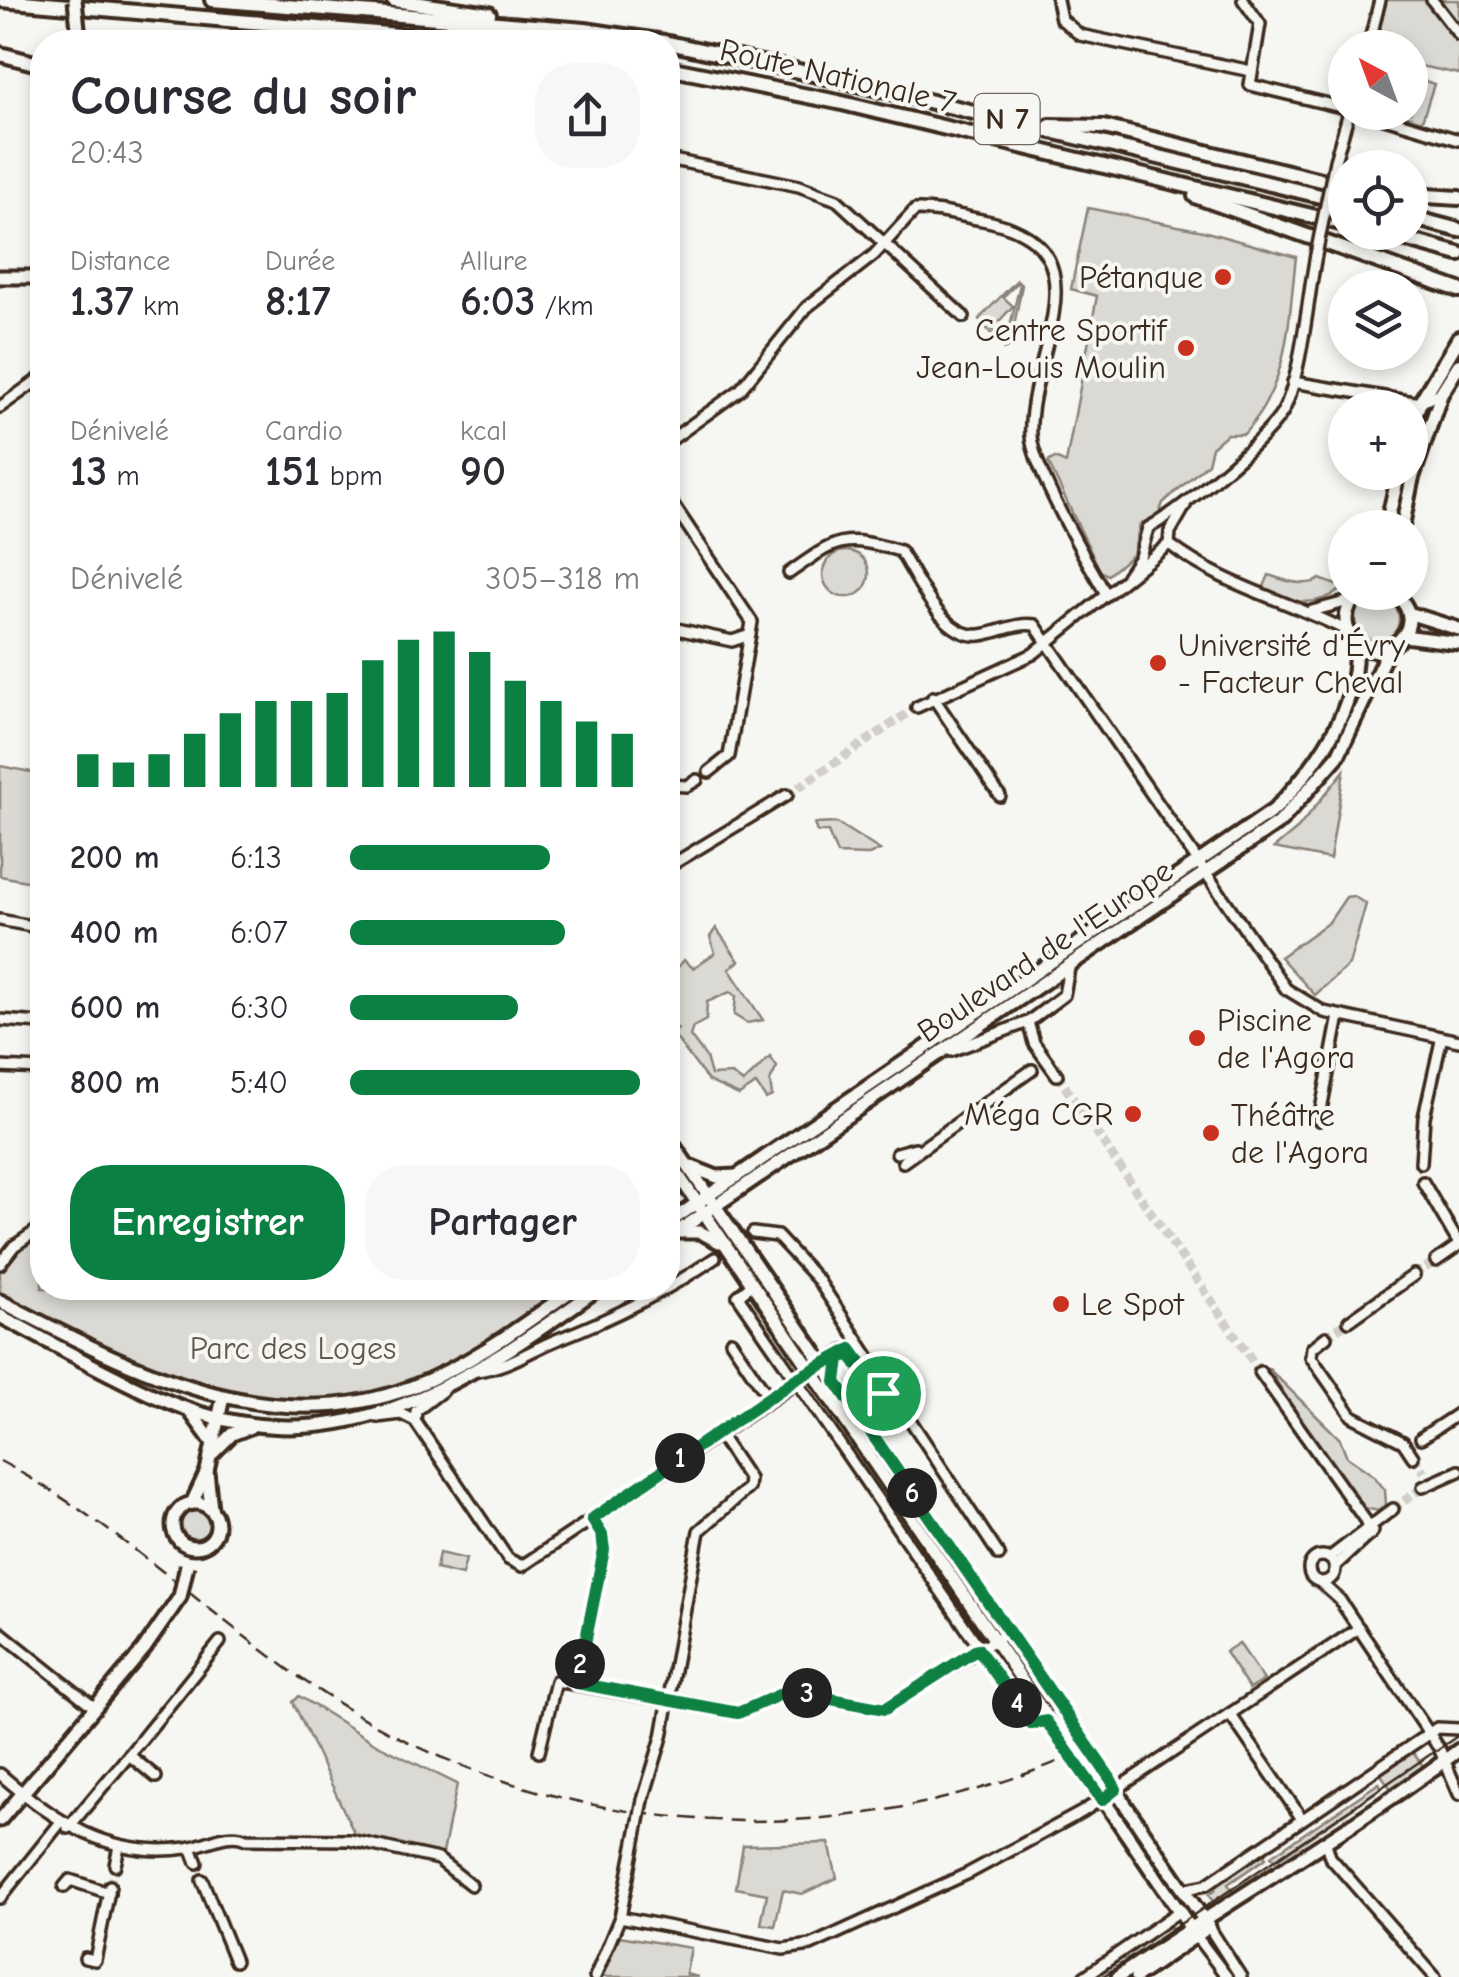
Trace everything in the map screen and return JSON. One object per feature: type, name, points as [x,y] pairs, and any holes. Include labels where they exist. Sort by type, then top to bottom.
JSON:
[{"type":"main road","points":[[1,0],[350,30]]},
{"type":"main road","points":[[75,0],[79,30]]},
{"type":"main road","name":"Route Nationale 7","points":[[212,0],[585,30]]},
{"type":"main road","points":[[394,0],[585,30]]},
{"type":"main road","name":"Route Nationale 7","points":[[680,46],[1043,128],[1328,198]]},
{"type":"main road","points":[[0,54],[30,62]]},
{"type":"main road","name":"Route Nationale 7","points":[[680,70],[821,98],[1328,220]]},
{"type":"main road","points":[[1043,128],[1090,125],[1328,182]]},
{"type":"main road","points":[[1152,178],[1162,186],[1459,290]]},
{"type":"main road","points":[[1428,196],[1459,198]]},
{"type":"main road","points":[[1428,222],[1459,230]]},
{"type":"main road","points":[[1428,245],[1459,254]]},
{"type":"main road","points":[[0,277],[30,277]]},
{"type":"main road","points":[[1427,390],[1459,338]]},
{"type":"main road","points":[[1406,510],[1412,479],[1442,392],[1459,364]]},
{"type":"main road","name":"Boulevard de l'Europe","points":[[680,1224],[944,1054],[1274,810],[1320,754],[1340,719],[1352,684],[1352,636],[1347,615],[1350,610]]},
{"type":"main road","points":[[1406,610],[1459,628]]},
{"type":"main road","points":[[1352,636],[1373,650],[1389,648],[1404,636],[1408,613]]},
{"type":"main road","points":[[1404,636],[1459,642]]},
{"type":"main road","name":"Boulevard de l'Europe","points":[[742,1182],[1256,842],[1305,798],[1353,729],[1389,648]]},
{"type":"main road","points":[[680,1154],[724,1247],[1000,1636],[1210,1919]]},
{"type":"main road","points":[[687,1164],[717,1177],[742,1182],[733,1202],[732,1228]]},
{"type":"main road","points":[[680,1174],[732,1228],[1000,1636],[1046,1721],[1194,1931]]},
{"type":"main road","points":[[680,1231],[700,1232],[724,1247]]},
{"type":"main road","points":[[0,1302],[148,1373],[264,1406],[323,1407],[408,1389],[464,1363],[557,1300]]},
{"type":"main road","points":[[0,1316],[189,1410],[252,1425],[313,1427],[369,1418],[442,1390],[477,1371],[581,1300]]},
{"type":"main road","points":[[198,1547],[184,1544],[174,1534],[173,1520],[180,1508],[192,1502],[207,1471],[223,1397]]},
{"type":"main road","points":[[189,1410],[212,1449]]},
{"type":"main road","points":[[212,1449],[252,1425]]},
{"type":"main road","points":[[0,1820],[163,1626],[180,1597],[187,1566],[198,1547],[215,1535],[218,1523],[211,1509],[207,1471]]},
{"type":"main road","points":[[192,1502],[211,1509]]},
{"type":"main road","points":[[184,1544],[187,1566]]},
{"type":"main road","points":[[1136,1977],[1210,1919],[1459,1750]]},
{"type":"main road","points":[[1118,1977],[1194,1931]]},
{"type":"street","points":[[1056,0],[1061,18],[1080,34],[1250,71]]},
{"type":"street","points":[[1244,0],[1260,24],[1250,86],[1328,106]]},
{"type":"street","points":[[1372,30],[1380,0]]},
{"type":"street","points":[[1432,0],[1459,35]]},
{"type":"street","points":[[1128,576],[1146,543],[1148,528],[1186,504],[1273,424],[1293,382],[1342,130]]},
{"type":"street","points":[[1425,130],[1459,140]]},
{"type":"street","points":[[680,161],[799,186],[837,200],[964,318]]},
{"type":"street","points":[[680,433],[740,390],[807,307],[883,242],[906,215],[927,210],[1014,227],[1035,241],[1055,279],[1055,309],[1030,438],[1106,594]]},
{"type":"street","points":[[1293,382],[1344,390]]},
{"type":"street","points":[[0,407],[30,386]]},
{"type":"street","points":[[1428,398],[1442,392]]},
{"type":"street","points":[[917,706],[1018,663],[1048,644],[1164,547],[1186,504]]},
{"type":"street","points":[[680,515],[752,622],[729,756],[709,772]]},
{"type":"street","points":[[1158,524],[1170,532]]},
{"type":"street","points":[[790,572],[833,542],[847,539],[884,546],[900,551],[936,608],[958,631],[975,636],[1029,623],[1048,644],[1286,989],[1305,1004],[1339,1016],[1402,1028],[1442,1041],[1459,1041]]},
{"type":"street","points":[[1146,543],[1164,547],[1250,592],[1310,611],[1352,636]]},
{"type":"street","points":[[1310,611],[1328,605]]},
{"type":"street","points":[[680,630],[732,641],[750,635]]},
{"type":"street","points":[[933,697],[1000,796]]},
{"type":"street","points":[[680,783],[698,780]]},
{"type":"street","points":[[680,858],[787,794]]},
{"type":"street","points":[[0,920],[30,926]]},
{"type":"street","points":[[995,1018],[1028,1022],[1064,995],[1069,968]]},
{"type":"street","points":[[1319,1120],[1339,1016]]},
{"type":"street","points":[[0,1020],[30,1022]]},
{"type":"street","points":[[1028,1022],[1034,1043],[1057,1075]]},
{"type":"street","points":[[1421,1164],[1424,1117],[1442,1041]]},
{"type":"street","points":[[900,1158],[935,1138],[1034,1066],[1049,1065]]},
{"type":"street","points":[[0,1068],[30,1069]]},
{"type":"street","points":[[1423,1182],[1459,1244],[1436,1261]]},
{"type":"street","points":[[752,1233],[778,1236],[818,1280],[888,1395],[999,1555]]},
{"type":"street","points":[[0,1264],[30,1234]]},
{"type":"street","points":[[680,1282],[716,1258]]},
{"type":"street","points":[[1349,1321],[1414,1276]]},
{"type":"street","points":[[752,1284],[738,1296],[1032,1724],[1046,1721]]},
{"type":"street","points":[[477,1371],[511,1365],[552,1342],[650,1300]]},
{"type":"street","points":[[552,1342],[558,1317]]},
{"type":"street","points":[[1326,1337],[1312,1348],[1311,1357],[1346,1410],[1415,1446],[1459,1413]]},
{"type":"street","points":[[731,1341],[769,1398]]},
{"type":"street","points":[[369,1418],[401,1414],[415,1421],[516,1565],[528,1562],[796,1379],[851,1349],[888,1395]]},
{"type":"street","points":[[836,1382],[839,1358],[850,1354],[874,1389],[888,1395]]},
{"type":"street","points":[[1260,1372],[1369,1532]]},
{"type":"street","points":[[415,1421],[416,1411],[442,1390]]},
{"type":"street","points":[[596,1977],[620,1917],[643,1800],[669,1700],[699,1531],[704,1522],[748,1488],[748,1479],[718,1433]]},
{"type":"street","points":[[1424,1472],[1427,1485],[1459,1471]]},
{"type":"street","points":[[1321,1583],[1332,1566],[1386,1515],[1368,1516],[1354,1505]]},
{"type":"street","points":[[577,1683],[604,1550],[602,1535],[592,1519]]},
{"type":"street","points":[[1339,1599],[1332,1566],[1318,1557],[1309,1566],[1311,1577],[1339,1599],[1359,1628],[1430,1733],[1459,1794]]},
{"type":"street","points":[[620,1917],[793,1950],[969,1873],[1102,1800],[1359,1628]]},
{"type":"street","points":[[0,1632],[95,1708]]},
{"type":"street","points":[[539,1752],[553,1684],[577,1683],[748,1712],[788,1691],[885,1709],[1000,1636]]},
{"type":"street","points":[[0,1898],[129,1755],[220,1642]]},
{"type":"street","points":[[1230,1714],[1302,1819]]},
{"type":"street","points":[[1186,1889],[1206,1885],[1437,1728],[1459,1729]]},
{"type":"street","points":[[129,1755],[156,1778]]},
{"type":"street","points":[[0,1774],[64,1826],[119,1846],[192,1847],[234,1834],[246,1838],[350,1840],[438,1859],[471,1885]]},
{"type":"street","points":[[1326,1843],[1330,1856],[1434,1977]]},
{"type":"street","points":[[116,1866],[119,1846]]},
{"type":"street","points":[[192,1847],[197,1863]]},
{"type":"street","points":[[64,1887],[70,1880],[110,1889],[95,1960],[84,1958]]},
{"type":"street","points":[[202,1880],[235,1961]]},
{"type":"street","points":[[1084,1977],[1180,1910]]},
{"type":"street","points":[[1210,1919],[1241,1977]]},
{"type":"street","points":[[1194,1931],[1227,1977]]},
{"type":"green space","points":[[1386,0],[1459,0],[1459,74],[1428,68],[1428,30],[1378,30]]},
{"type":"green space","name":"Centre Sportif Jean-Louis Moulin","points":[[1088,208],[1203,231],[1296,257],[1279,373],[1259,414],[1244,434],[1227,434],[1212,447],[1208,463],[1163,503],[1159,514],[1140,524],[1133,554],[1108,575],[1100,571],[1048,462],[1055,458],[1066,463],[1097,296],[1071,289]]},
{"type":"green space","points":[[1017,280],[1022,285],[1010,346],[1004,349],[979,319]],"holes":[[[1020,284],[1005,347],[992,329],[1013,306],[1003,297]]]},
{"type":"green space","points":[[846,551],[862,558],[869,574],[862,590],[846,597],[830,590],[823,574],[830,558]]},
{"type":"green space","points":[[1269,575],[1302,583],[1320,579],[1328,582],[1328,597],[1314,601],[1284,599],[1262,591]]},
{"type":"green space","points":[[1358,610],[1397,611],[1399,619],[1393,635],[1377,641],[1361,635],[1355,619]]},
{"type":"green space","points":[[0,766],[30,772],[30,882],[0,876]]},
{"type":"green space","points":[[1344,771],[1330,859],[1274,848],[1298,828]]},
{"type":"green space","points":[[837,823],[880,850],[869,855],[837,854],[828,832],[817,832],[814,824]]},
{"type":"green space","points":[[1353,896],[1366,904],[1349,965],[1315,995],[1280,957],[1329,922],[1346,897]]},
{"type":"green space","points":[[716,928],[739,961],[729,969],[763,1020],[747,1023],[734,1015],[736,996],[730,992],[707,1002],[706,1020],[693,1027],[690,1036],[706,1057],[711,1075],[732,1074],[743,1083],[770,1057],[777,1067],[770,1081],[772,1096],[766,1099],[756,1084],[739,1095],[708,1081],[680,1043],[680,965],[684,960],[693,968],[715,953],[710,937]]},
{"type":"green space","name":"Parc des Loges","points":[[30,1238],[30,1300],[558,1300],[507,1337],[408,1389],[292,1408],[148,1373],[0,1301],[0,1264]]},
{"type":"green space","points":[[1268,1368],[1340,1439],[1347,1457],[1373,1475],[1385,1490],[1386,1505],[1378,1511],[1365,1508],[1342,1485]]},
{"type":"green space","points":[[195,1508],[207,1513],[212,1525],[207,1537],[195,1542],[183,1537],[178,1525],[183,1513]]},
{"type":"green space","points":[[439,1553],[466,1559],[462,1575],[436,1569]]},
{"type":"green space","points":[[1239,1643],[1264,1680],[1249,1689],[1225,1652]]},
{"type":"green space","points":[[299,1696],[376,1744],[457,1784],[442,1858],[358,1841],[293,1702]]},
{"type":"green space","points":[[1413,1753],[1424,1767],[1391,1789],[1380,1773]]},
{"type":"green space","points":[[1379,1783],[1382,1788],[1275,1861],[1271,1856]]},
{"type":"green space","points":[[829,1843],[837,1878],[802,1894],[783,1890],[775,1926],[761,1924],[767,1894],[736,1888],[743,1845]]},
{"type":"green space","points":[[1262,1853],[1266,1858],[1228,1884],[1232,1892],[1271,1866],[1273,1870],[1216,1905],[1208,1895],[1215,1890],[1213,1886]]},
{"type":"green space","points":[[1169,1925],[1175,1933],[1110,1977],[1091,1977]]},
{"type":"green space","points":[[619,1936],[691,1948],[686,1974],[698,1977],[601,1977]]},
{"type":"tunnel","points":[[787,795],[917,707]]},
{"type":"tunnel","points":[[1057,1075],[1260,1372]]},
{"type":"tunnel","points":[[715,1258],[753,1233]]},
{"type":"tunnel","points":[[1414,1275],[1436,1261]]},
{"type":"tunnel","points":[[1326,1337],[1349,1321]]},
{"type":"tunnel","points":[[1413,1457],[1424,1472]]},
{"type":"tunnel","points":[[1393,1509],[1423,1487]]},
{"type":"tunnel","points":[[110,1886],[115,1865]]},
{"type":"tram line","points":[[1102,1977],[1459,1735]]},
{"type":"railway","points":[[0,1461],[81,1510],[306,1682],[392,1734],[483,1773],[577,1801],[674,1817],[772,1821],[870,1812],[967,1792],[1062,1760]]},
{"type":"place","name":"Pétanque","points":[[1223,277]]},
{"type":"place","name":"Centre Sportif Jean-Louis Moulin","points":[[1186,348]]},
{"type":"place","name":"Université d'Évry - Facteur Cheval","points":[[1158,663]]},
{"type":"place","name":"Piscine de l'Agora","points":[[1197,1038]]},
{"type":"place","name":"Méga CGR","points":[[1133,1114]]},
{"type":"place","name":"Théâtre de l'Agora","points":[[1211,1133]]},
{"type":"place","name":"Le Spot","points":[[1061,1304]]},
{"type":"route","points":[[851,1349],[856,1354],[883,1393],[874,1389],[850,1354],[839,1358],[836,1382],[1014,1646],[1110,1778],[1116,1789],[1102,1800],[1046,1721],[1032,1724],[978,1649],[885,1709],[788,1691],[748,1712],[738,1713],[577,1683],[604,1550],[602,1535],[592,1519],[844,1350],[851,1349]]}]
